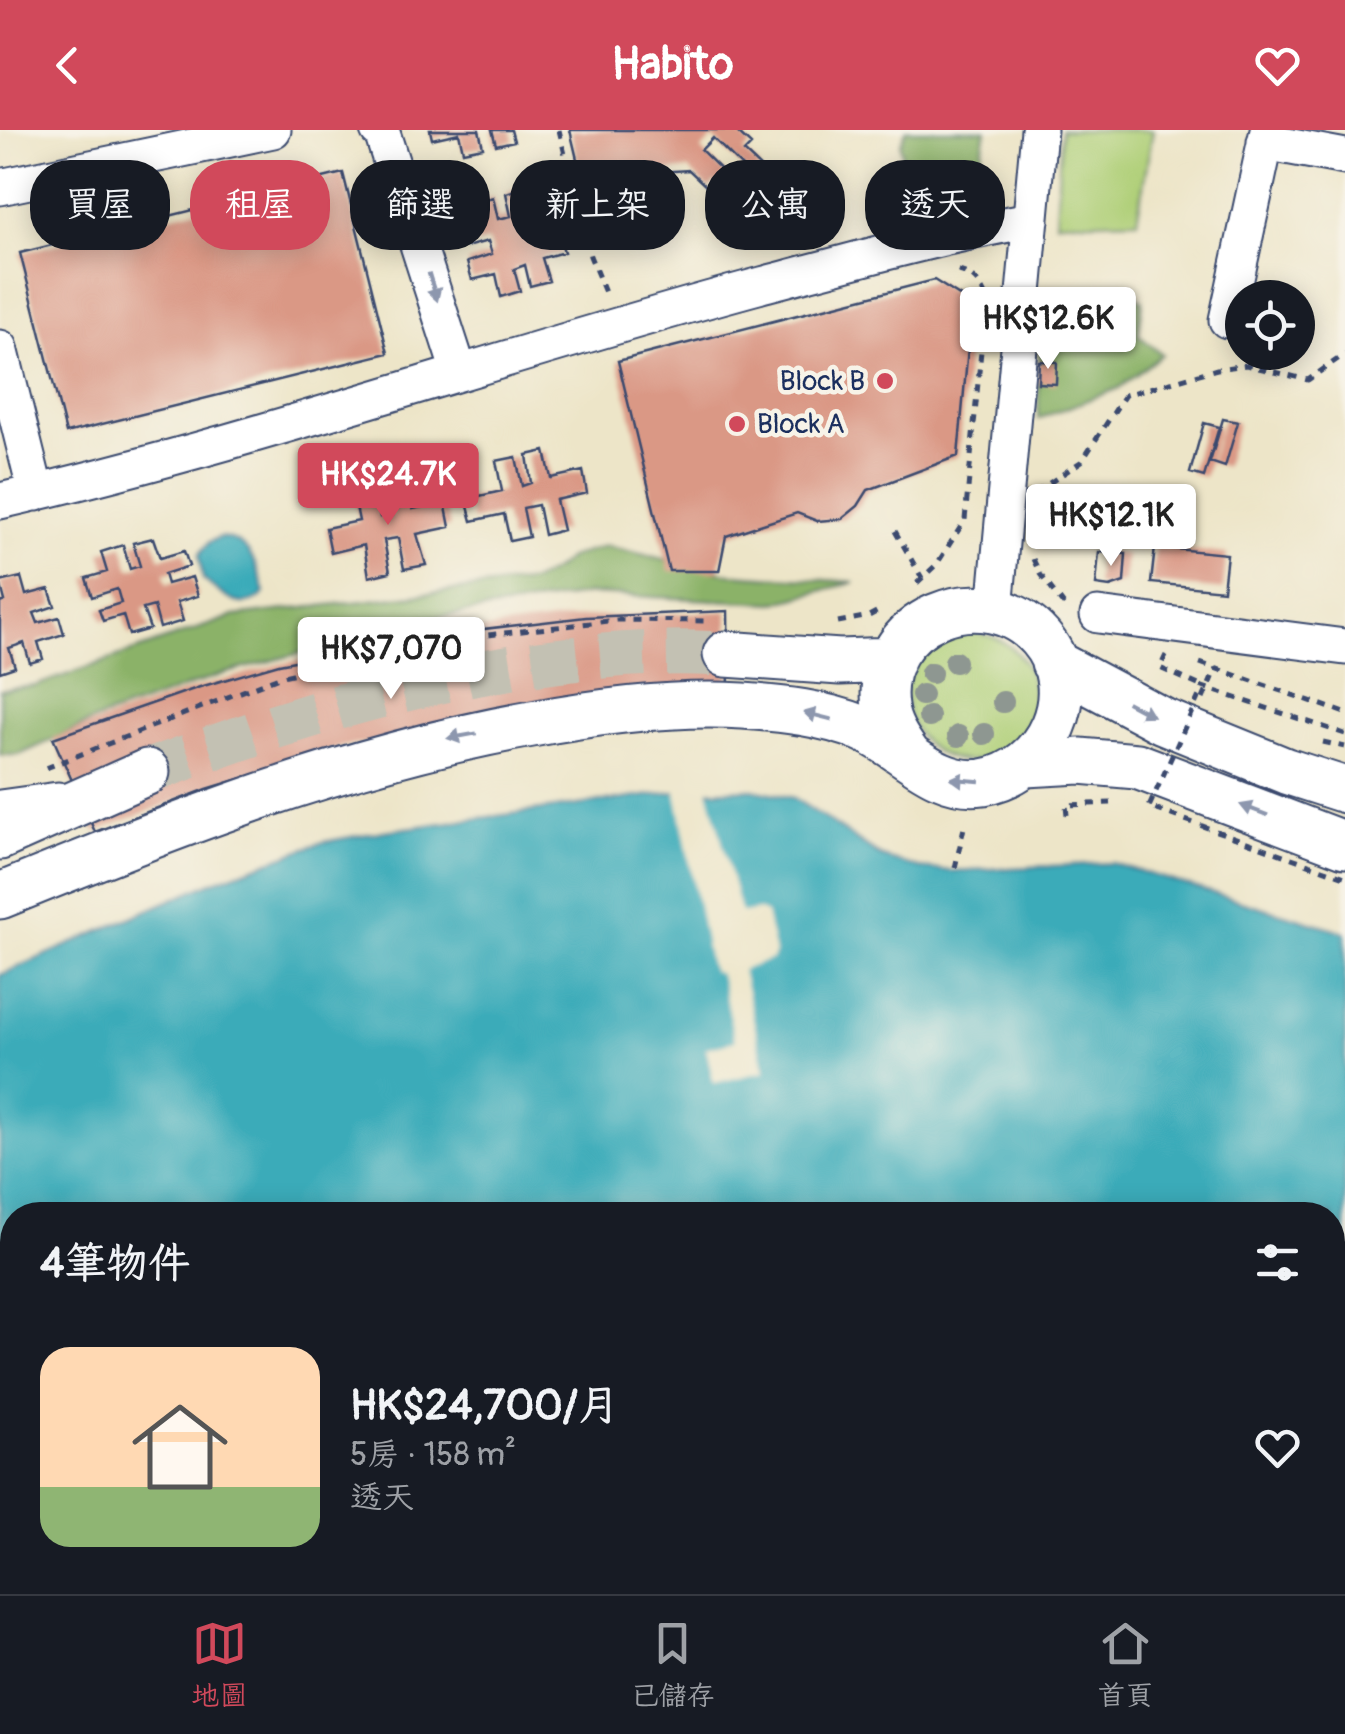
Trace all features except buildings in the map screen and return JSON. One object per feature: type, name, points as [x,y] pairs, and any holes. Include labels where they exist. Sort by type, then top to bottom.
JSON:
[{"type":"main road","points":[[0,896],[126,844],[356,764],[444,740],[650,706],[739,706],[815,713],[865,730],[907,754],[927,771],[952,780],[978,782],[1004,777],[1026,764],[1046,744],[1057,718],[1060,690],[1054,662],[1041,639],[1020,620],[995,609],[964,607],[934,614],[909,632],[884,682],[884,708],[892,733],[907,754]]},
{"type":"main road","points":[[722,638],[840,662],[892,660]]},
{"type":"main road","points":[[1054,662],[1163,721],[1286,771],[1345,790]]},
{"type":"main road","points":[[1026,764],[1080,761],[1137,766],[1345,845]]},
{"type":"main road","points":[[0,836],[147,772]]},
{"type":"street","points":[[0,187],[273,130]]},
{"type":"street","points":[[378,130],[402,189],[459,372]]},
{"type":"street","points":[[995,609],[1039,130]]},
{"type":"street","points":[[1224,337],[1267,136],[1345,157]]},
{"type":"street","points":[[0,501],[176,456],[459,372],[610,314],[1030,220]]},
{"type":"street","points":[[0,348],[36,492]]},
{"type":"street","points":[[1105,621],[1345,648]]},
{"type":"street","points":[[0,808],[106,792]]},
{"type":"street","points":[[0,880],[126,844]]},
{"type":"path","points":[[559,130],[590,256],[610,314]]},
{"type":"path","points":[[912,588],[937,564],[965,520],[986,298],[979,281],[964,271],[948,269]]},
{"type":"path","points":[[1217,369],[1224,337]]},
{"type":"path","points":[[1030,486],[1030,496],[1082,462],[1125,395],[1217,369],[1246,365],[1308,380],[1345,354]]},
{"type":"path","points":[[895,531],[922,578]]},
{"type":"path","points":[[1030,551],[1040,574],[1105,621]]},
{"type":"path","points":[[822,626],[869,616],[886,606]]},
{"type":"path","points":[[38,772],[278,677],[428,642],[617,620],[722,638]]},
{"type":"path","points":[[1169,649],[1160,668],[1203,687],[1345,734]]},
{"type":"path","points":[[1194,660],[1345,713]]},
{"type":"path","points":[[1188,696],[1202,702],[1216,669]]},
{"type":"path","points":[[1149,807],[1203,687]]},
{"type":"path","points":[[1067,815],[1066,805],[1115,803]]},
{"type":"path","points":[[1132,805],[1149,807],[1345,877]]},
{"type":"path","points":[[955,868],[965,822]]},
{"type":"green space","points":[[906,130],[986,130],[980,160],[903,160],[900,145]]},
{"type":"green space","points":[[1061,130],[1153,130],[1137,220],[1056,222]]},
{"type":"green space","points":[[1127,292],[1143,301],[1138,335],[1162,354],[1119,388],[1038,419],[1040,326],[1049,295],[1097,330]]},
{"type":"green space","points":[[605,546],[731,574],[855,582],[774,603],[590,594],[426,619],[223,674],[96,720],[19,755],[0,755],[0,690],[35,686],[234,616],[534,581],[568,558]]},
{"type":"green space","points":[[970,633],[995,638],[1016,651],[1029,672],[1034,697],[1029,722],[1016,743],[995,756],[970,761],[945,756],[924,743],[911,722],[906,697],[911,672],[924,651],[945,638]]},
{"type":"water","points":[[220,537],[239,543],[251,556],[265,593],[257,600],[233,601],[203,579],[199,555],[209,542]]},
{"type":"water","points":[[753,789],[794,798],[882,857],[919,868],[951,871],[1112,863],[1345,932],[1345,1202],[0,1202],[0,975],[214,881],[323,842],[675,792]]},
{"type":"pier","points":[[707,785],[740,910],[766,913],[775,953],[772,959],[742,970],[765,1071],[714,1083],[706,1048],[735,1041],[720,974],[713,971],[709,962],[675,787]]},
{"type":"tunnel","points":[[147,772],[359,701],[504,668],[652,653],[726,654]]},
{"type":"place","name":"Block B","points":[[885,381]]},
{"type":"place","name":"Block A","points":[[737,424]]}]
